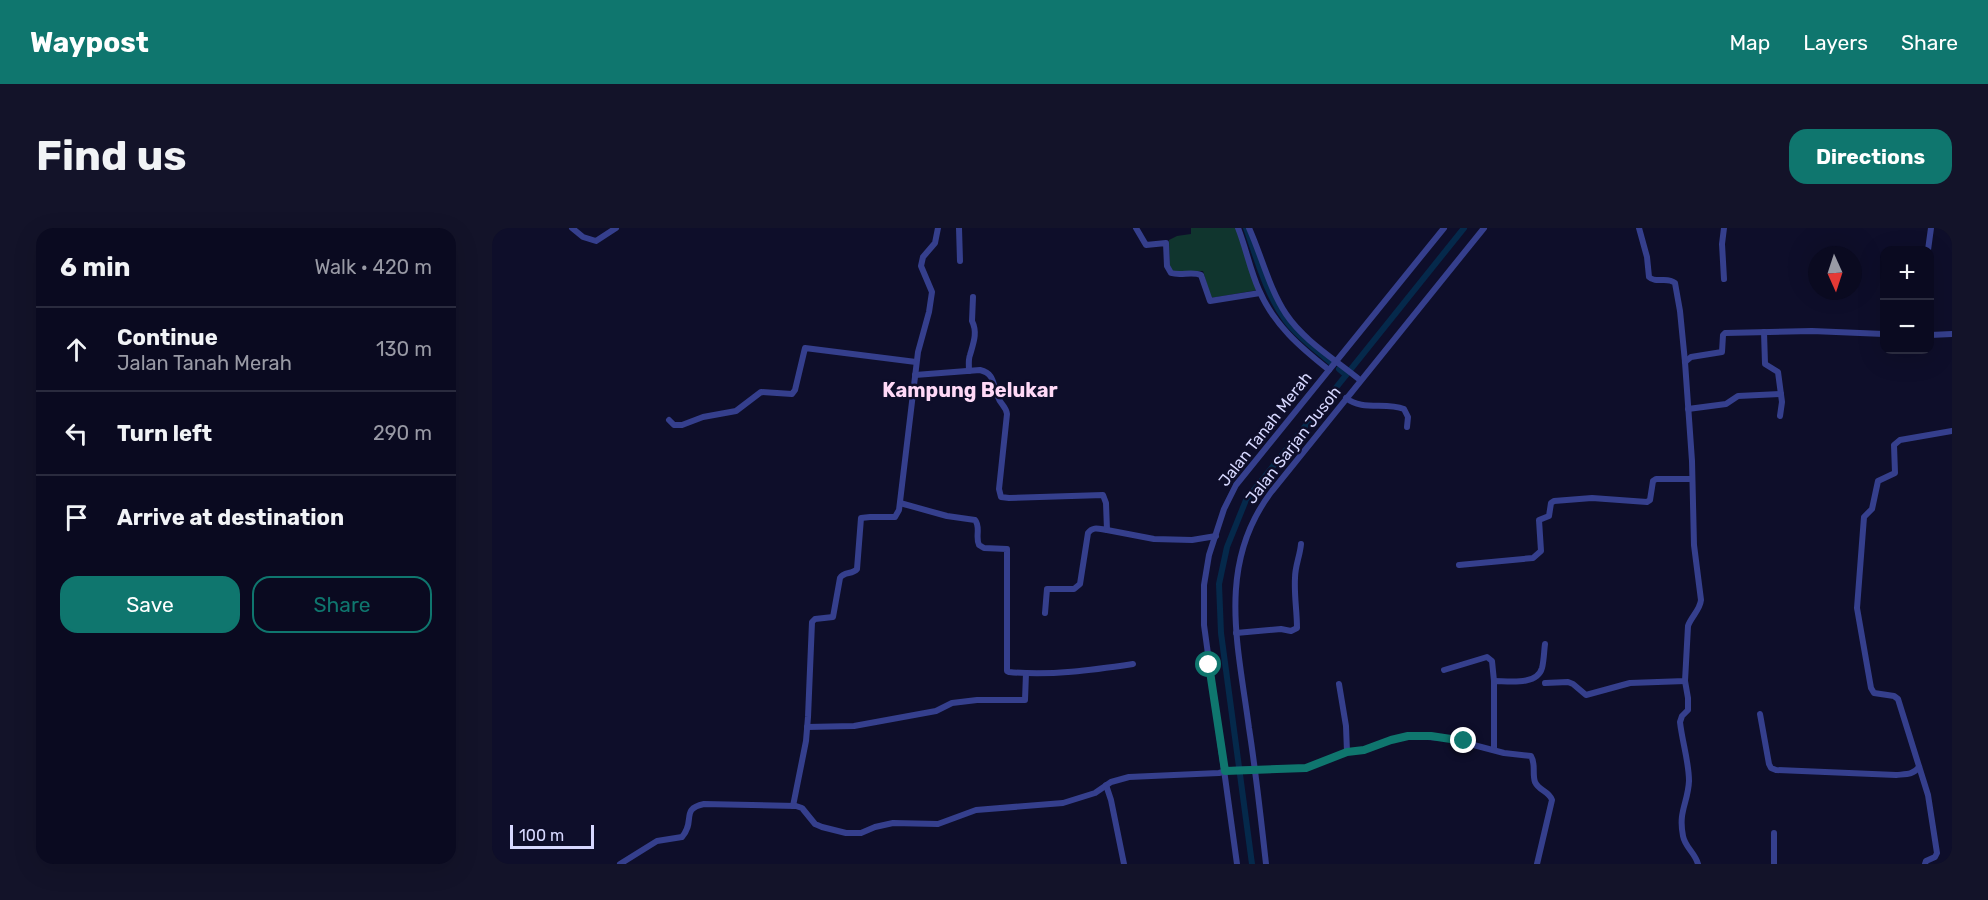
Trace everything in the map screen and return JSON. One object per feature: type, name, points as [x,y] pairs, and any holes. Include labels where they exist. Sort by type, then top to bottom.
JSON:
[{"type":"street","points":[[572,228],[584,237],[596,241],[616,228]]},
{"type":"street","points":[[793,806],[807,727],[809,658],[813,620],[833,617],[840,578],[844,573],[855,571],[857,568],[861,518],[895,517],[899,510],[916,362],[932,292],[921,261],[935,243],[938,228]]},
{"type":"street","points":[[959,228],[960,261]]},
{"type":"street","points":[[1136,228],[1146,245],[1166,243],[1167,266],[1171,273],[1202,275],[1210,301],[1260,293]]},
{"type":"street","points":[[1238,228],[1287,316],[1313,342],[1358,378]]},
{"type":"street","points":[[1250,228],[1260,293],[1278,324],[1298,345],[1329,369]]},
{"type":"street","name":"Jalan Tanah Merah","points":[[1237,864],[1228,771],[1204,625],[1205,571],[1209,555],[1224,509],[1236,485],[1329,369],[1339,363],[1444,228]]},
{"type":"street","name":"Jalan Sarjan Jusoh","points":[[1266,864],[1236,633],[1235,598],[1241,550],[1253,520],[1266,498],[1346,398],[1358,378],[1484,228]]},
{"type":"street","points":[[1639,228],[1647,257],[1649,277],[1655,280],[1668,279],[1674,283],[1680,311],[1685,362],[1695,554],[1701,600],[1688,626],[1685,681],[1688,710],[1680,722],[1689,786],[1682,808],[1681,825],[1686,845],[1698,864]]},
{"type":"street","points":[[1724,228],[1722,244],[1724,279]]},
{"type":"street","points":[[1929,246],[1931,228]]},
{"type":"street","points":[[969,371],[975,336],[975,325],[972,321],[973,297]]},
{"type":"street","points":[[1685,362],[1691,357],[1722,352],[1725,333],[1812,331],[1880,334]]},
{"type":"street","points":[[1764,332],[1765,364],[1778,371],[1781,394],[1780,416]]},
{"type":"street","points":[[1934,334],[1952,334]]},
{"type":"street","points":[[669,420],[674,425],[682,425],[703,417],[736,411],[761,392],[792,394],[805,348],[916,362]]},
{"type":"street","points":[[915,375],[980,370],[990,374],[999,400],[1006,409],[1006,441],[999,489],[1001,496],[1010,498],[1103,495],[1106,503],[1107,530]]},
{"type":"street","points":[[1688,409],[1726,404],[1738,396],[1781,394]]},
{"type":"street","points":[[1346,398],[1357,404],[1404,409],[1408,417],[1407,427]]},
{"type":"street","points":[[1924,864],[1935,857],[1937,850],[1928,795],[1898,699],[1894,696],[1874,693],[1871,688],[1857,608],[1864,517],[1872,509],[1878,482],[1895,473],[1893,448],[1896,442],[1952,431]]},
{"type":"street","points":[[1459,565],[1537,556],[1541,551],[1539,520],[1549,516],[1551,503],[1554,501],[1592,498],[1647,502],[1650,500],[1653,481],[1656,479],[1660,477],[1692,479]]},
{"type":"street","points":[[900,503],[947,516],[975,520],[978,524],[979,545],[984,548],[1007,549],[1007,671],[1026,673],[1104,670],[1134,664]]},
{"type":"street","points":[[1045,613],[1047,589],[1074,590],[1080,584],[1086,538],[1090,529],[1154,538],[1192,540],[1216,536]]},
{"type":"street","points":[[1236,633],[1281,629],[1291,631],[1297,628],[1295,578],[1301,544]]},
{"type":"street","points":[[1494,681],[1532,679],[1539,675],[1545,644]]},
{"type":"street","points":[[1444,670],[1486,657],[1492,661],[1494,750]]},
{"type":"street","points":[[807,727],[854,726],[936,711],[952,703],[976,700],[1023,700],[1026,699],[1026,673]]},
{"type":"street","points":[[1545,683],[1568,682],[1586,695],[1629,683],[1685,681]]},
{"type":"street","points":[[1339,684],[1346,726],[1347,752]]},
{"type":"street","points":[[1760,714],[1769,764],[1776,770],[1896,775],[1915,772],[1918,766]]},
{"type":"street","points":[[620,864],[657,841],[682,837],[688,830],[690,813],[694,806],[719,804],[793,806],[802,808],[815,824],[822,827],[861,834],[875,827],[893,823],[938,824],[976,810],[1063,803],[1095,793],[1106,785],[1129,777],[1306,768],[1347,752],[1364,750],[1408,736],[1447,738],[1494,750],[1532,756],[1535,782],[1551,796],[1547,829],[1537,864]]},
{"type":"street","points":[[1106,785],[1124,864]]},
{"type":"street","points":[[1774,832],[1774,864]]},
{"type":"green space","points":[[1191,228],[1238,228],[1258,290],[1211,298],[1203,271],[1175,273],[1170,269],[1169,240],[1191,234]]},
{"type":"waterway","points":[[1246,228],[1263,276],[1279,311],[1296,332],[1330,362]]},
{"type":"waterway","points":[[1252,864],[1221,633],[1219,584],[1227,547],[1246,500],[1464,228]]},
{"type":"waterway","points":[[1339,369],[1346,375]]},
{"type":"district","name":"Kampung Belukar","points":[[970,390]]},
{"type":"route","points":[[1209,665],[1225,771],[1306,768],[1347,752],[1364,750],[1408,736],[1431,736],[1464,741]]}]
